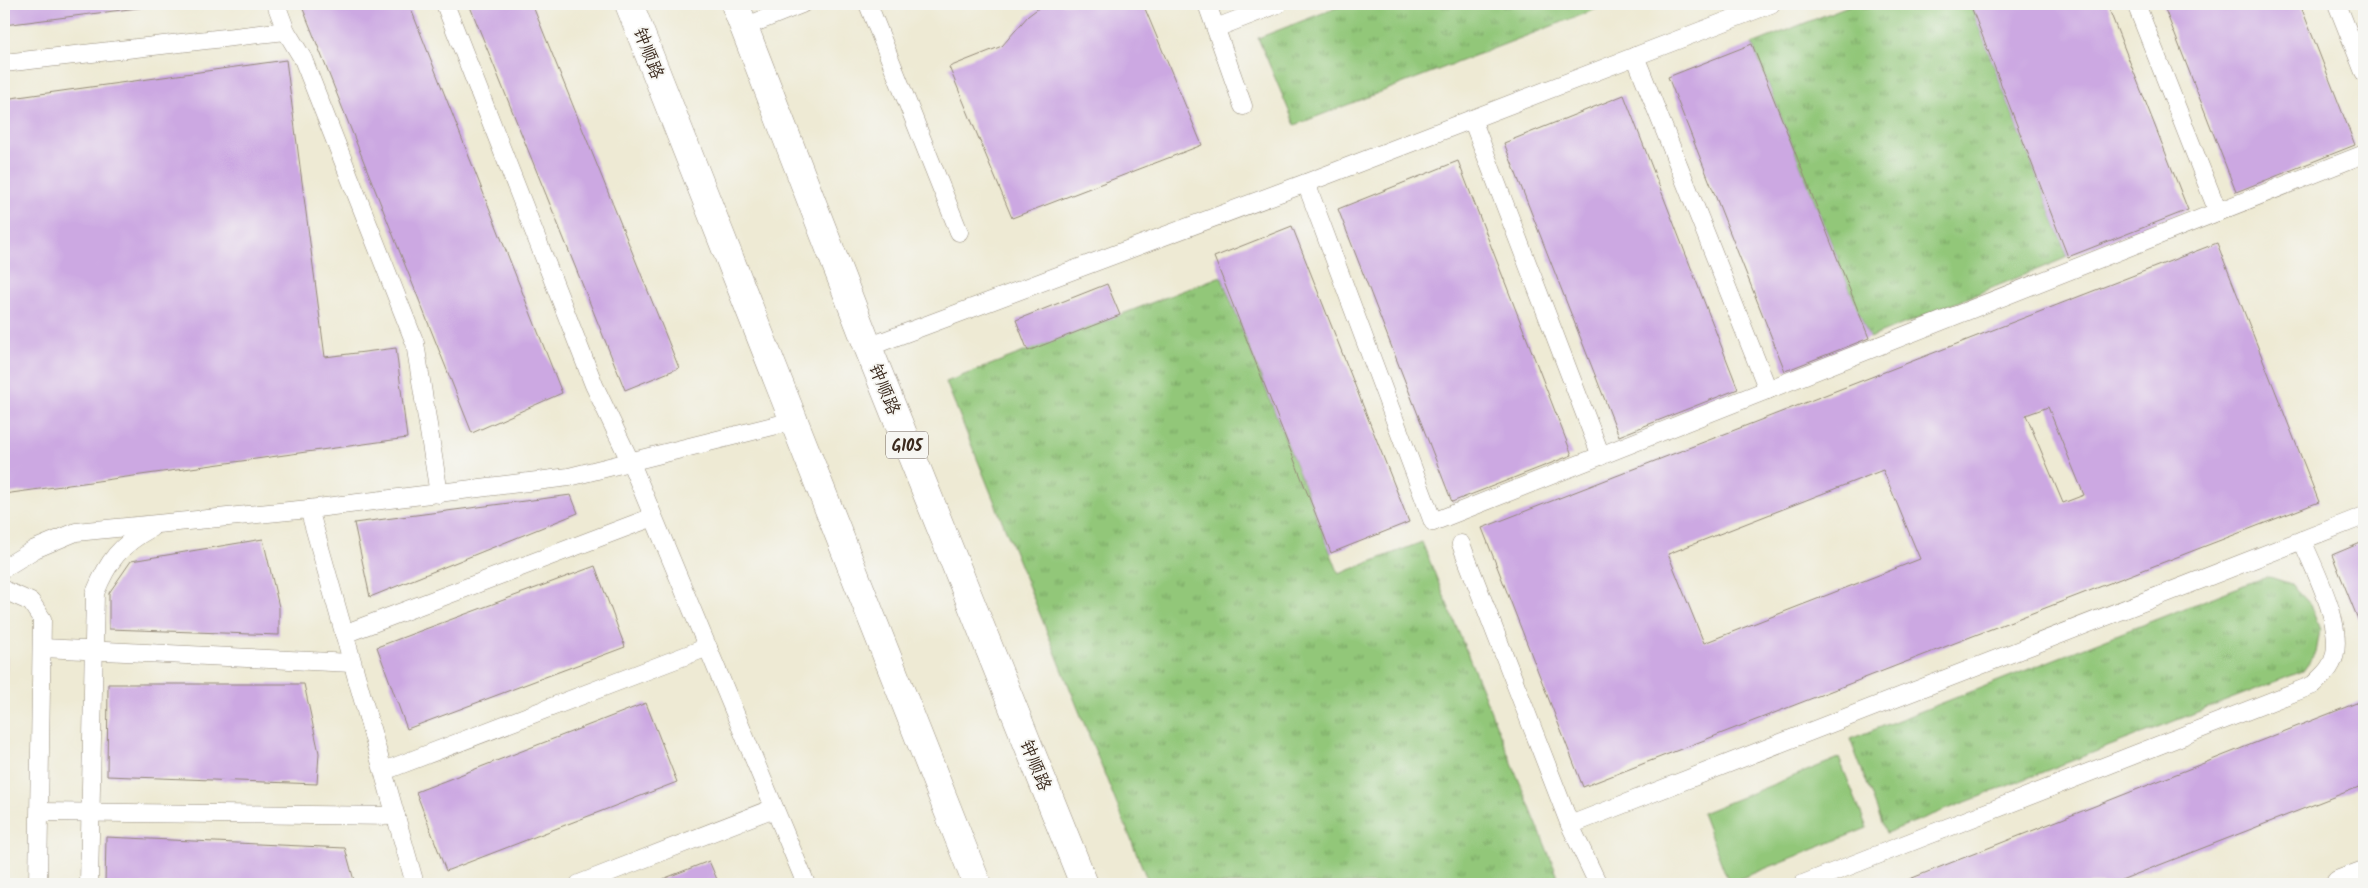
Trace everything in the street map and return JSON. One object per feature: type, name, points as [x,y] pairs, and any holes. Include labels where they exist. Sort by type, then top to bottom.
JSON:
[{"type":"main road","name":"钟顺路","points":[[629,4],[792,421],[977,884]]},
{"type":"main road","name":"钟顺路","points":[[739,16],[868,347],[1084,884]]},
{"type":"main road","points":[[2340,884],[2364,875]]},
{"type":"lane","points":[[276,4],[286,31],[303,58],[415,343],[439,494]]},
{"type":"lane","points":[[444,4],[594,385],[631,463],[806,884]]},
{"type":"lane","points":[[739,16],[802,4]]},
{"type":"lane","points":[[868,4],[960,232]]},
{"type":"lane","points":[[1207,4],[1243,106]]},
{"type":"lane","points":[[1216,28],[1278,4]]},
{"type":"lane","points":[[868,347],[1306,183],[1771,4]]},
{"type":"lane","points":[[2136,4],[2218,212]]},
{"type":"lane","points":[[2337,4],[2364,72]]},
{"type":"lane","points":[[4,63],[286,31]]},
{"type":"lane","points":[[1636,56],[1768,390]]},
{"type":"lane","points":[[1472,119],[1601,456]]},
{"type":"lane","points":[[1306,183],[1433,522],[2364,154]]},
{"type":"lane","points":[[4,568],[35,549],[76,532],[155,526],[309,509],[569,477],[631,463],[792,421]]},
{"type":"lane","points":[[309,509],[415,884]]},
{"type":"lane","points":[[1570,825],[2364,516]]},
{"type":"lane","points":[[344,634],[653,517]]},
{"type":"lane","points":[[89,884],[95,593],[103,574],[116,553],[134,538],[155,526]]},
{"type":"lane","points":[[1804,884],[2312,685],[2330,668],[2338,644],[2335,623],[2302,540]]},
{"type":"lane","points":[[1461,544],[1570,825],[1598,884]]},
{"type":"lane","points":[[4,590],[31,602],[42,619],[38,884]]},
{"type":"lane","points":[[384,771],[708,647]]},
{"type":"lane","points":[[43,648],[352,663]]},
{"type":"lane","points":[[579,884],[774,808]]},
{"type":"lane","points":[[40,812],[396,816]]},
{"type":"green space","points":[[1346,4],[1609,4],[1295,125],[1258,38]]},
{"type":"green space","points":[[1853,4],[1970,4],[2068,257],[1869,338],[1752,44]]},
{"type":"green space","points":[[1221,276],[1339,574],[1422,542],[1561,884],[1149,884],[946,382]]},
{"type":"green space","points":[[2267,576],[2291,584],[2310,604],[2320,630],[2316,653],[2303,671],[1886,833],[1850,739]]},
{"type":"green space","points":[[1839,758],[1867,828],[1729,883],[1702,813]]},
{"type":"building","points":[[4,4],[161,4],[161,5],[4,25]]},
{"type":"building","points":[[301,4],[409,4],[562,393],[472,433]]},
{"type":"building","points":[[469,4],[532,4],[679,368],[625,390]]},
{"type":"building","points":[[1044,4],[1143,4],[1202,145],[1012,218],[949,67],[1002,46],[1028,16]]},
{"type":"building","points":[[1970,4],[2107,4],[2188,210],[2068,257]]},
{"type":"building","points":[[2163,4],[2300,4],[2355,145],[2236,192]]},
{"type":"building","points":[[1752,44],[1869,338],[1785,371],[1668,77]]},
{"type":"building","points":[[286,60],[325,357],[396,348],[407,438],[4,494],[4,99]]},
{"type":"building","points":[[1624,95],[1738,389],[1619,436],[1504,143]]},
{"type":"building","points":[[1458,161],[1572,455],[1452,502],[1338,209]]},
{"type":"building","points":[[1292,226],[1409,522],[1331,553],[1214,257]]},
{"type":"building","points":[[2217,243],[2319,502],[1583,787],[1482,528]],"holes":[[[2048,407],[2084,495],[2063,503],[2026,415]],[[1883,470],[1920,559],[1704,643],[1668,554]]]},
{"type":"building","points":[[1107,284],[1120,315],[1028,351],[1016,320]]},
{"type":"building","points":[[571,495],[578,513],[370,597],[354,523]]},
{"type":"building","points":[[263,539],[279,607],[279,635],[109,629],[109,593],[131,561]]},
{"type":"building","points":[[2363,542],[2364,546],[2364,634],[2332,555]]},
{"type":"building","points":[[595,566],[625,647],[407,729],[377,647]]},
{"type":"building","points":[[4,655],[7,657],[5,710],[4,710]]},
{"type":"building","points":[[108,684],[304,684],[319,753],[317,784],[107,776]]},
{"type":"building","points":[[2364,700],[2364,785],[2111,884],[1897,884]]},
{"type":"building","points":[[646,703],[677,782],[446,871],[416,792]]},
{"type":"building","points":[[106,837],[345,848],[355,884],[105,884]]},
{"type":"building","points":[[709,861],[719,884],[650,884]]}]
